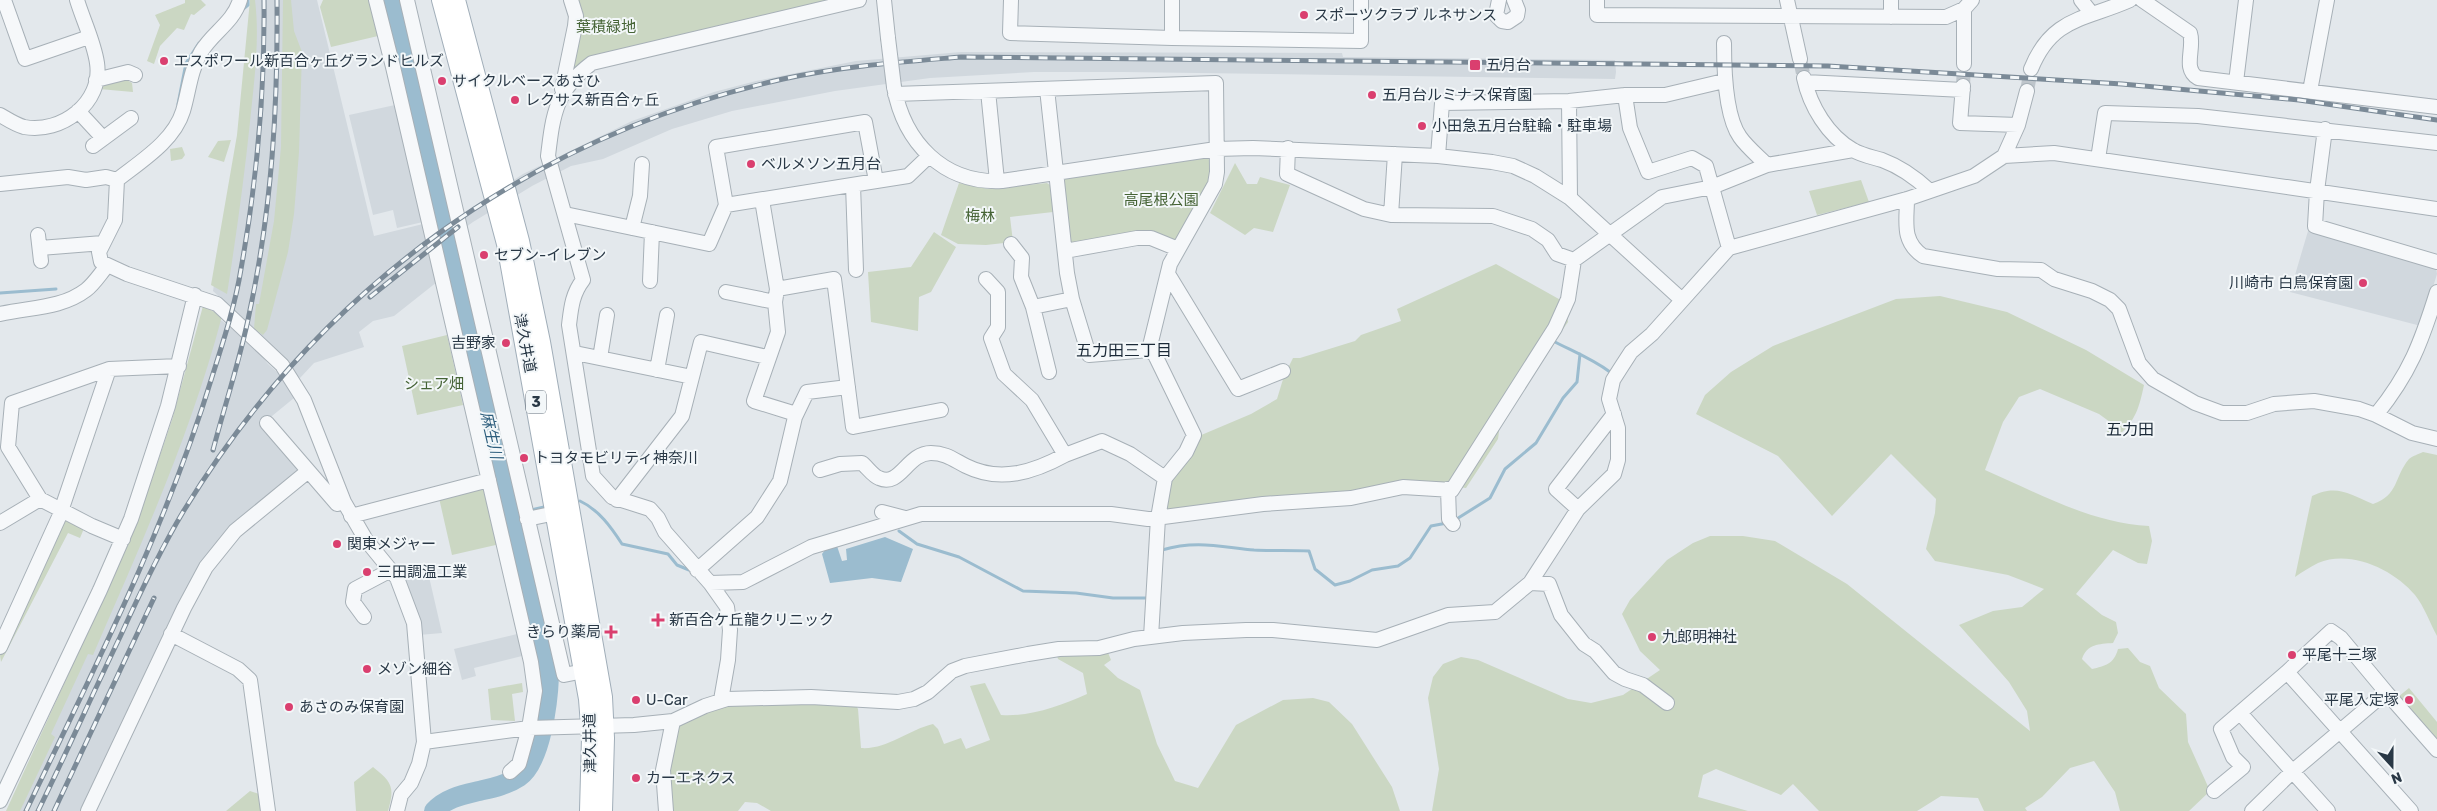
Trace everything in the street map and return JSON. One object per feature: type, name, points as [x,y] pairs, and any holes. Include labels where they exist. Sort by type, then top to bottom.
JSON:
[{"type":"main road","name":"津久井道","points":[[441,0],[506,244],[584,671],[598,726],[589,811]]},
{"type":"main road","name":"津久井道","points":[[456,0],[522,250],[599,668],[598,726],[604,811]]},
{"type":"street","points":[[4,0],[25,59],[89,37]]},
{"type":"street","points":[[0,115],[22,126],[36,128],[61,123],[88,101],[96,80],[97,63],[77,0]]},
{"type":"street","points":[[240,0],[232,18],[203,49],[194,64],[179,121],[154,151],[117,180],[115,220],[102,243],[100,252],[101,262],[107,266],[217,304],[264,346],[288,373],[310,411],[344,502],[366,540],[397,578],[414,623],[424,742],[419,764],[411,783],[401,795],[396,811]]},
{"type":"street","points":[[376,0],[394,67],[531,662],[538,727],[519,764],[510,772]]},
{"type":"street","points":[[407,0],[564,675],[584,671]]},
{"type":"street","points":[[571,0],[576,16],[575,26],[548,156],[583,280],[572,300],[569,325],[575,353],[593,476],[617,500],[650,509],[658,518],[665,532],[710,583],[727,607],[730,630],[727,675],[721,700]]},
{"type":"street","points":[[561,95],[574,77],[592,63],[859,0]]},
{"type":"street","points":[[884,0],[895,91],[908,131],[929,156],[966,177],[998,181],[1216,149],[1288,148],[1438,156],[1513,166],[1535,176],[1570,198],[1682,300]]},
{"type":"street","points":[[1010,0],[1010,33],[1361,41],[1361,0]]},
{"type":"street","points":[[1172,0],[1172,38]]},
{"type":"street","points":[[1499,0],[1495,11],[1496,15],[1502,21],[1508,22],[1517,16],[1518,10],[1514,0]]},
{"type":"street","points":[[1597,0],[1597,15],[1946,17],[1968,4]]},
{"type":"street","points":[[1787,0],[1800,59]]},
{"type":"street","points":[[1891,0],[1891,17]]},
{"type":"street","points":[[2081,0],[2092,14]]},
{"type":"street","points":[[2031,70],[2040,48],[2051,36],[2075,20],[2130,0]]},
{"type":"street","points":[[2142,0],[2190,33],[2192,38],[2190,70],[2192,75],[2198,78],[2437,107]]},
{"type":"street","points":[[2236,82],[2246,0]]},
{"type":"street","points":[[2310,91],[2327,0]]},
{"type":"street","points":[[1964,64],[1968,4]]},
{"type":"street","points":[[1724,43],[1724,81],[1735,128],[1740,137],[1767,165]]},
{"type":"street","points":[[96,80],[128,72],[135,75]]},
{"type":"street","points":[[1930,191],[1917,178],[1900,168],[1853,150],[1835,137],[1822,121],[1807,91],[1804,80],[1963,88],[1960,123],[2018,125]]},
{"type":"street","points":[[1438,156],[1442,103],[1569,101],[1625,95],[1665,95],[1724,81]]},
{"type":"street","points":[[895,91],[988,91],[1216,83],[1215,184],[1178,249],[1168,274],[1149,350]]},
{"type":"street","points":[[1047,89],[1072,299],[1089,355],[1149,350],[1155,355],[1194,435],[1186,452],[1164,478],[1158,518],[1151,636]]},
{"type":"street","points":[[988,91],[998,181]]},
{"type":"street","points":[[2004,156],[2018,125],[2027,91]]},
{"type":"street","points":[[1625,95],[1630,128],[1648,172],[1692,158],[1706,166],[1729,248]]},
{"type":"street","points":[[1569,101],[1570,198]]},
{"type":"street","points":[[78,111],[98,142],[131,118]]},
{"type":"street","points":[[2098,159],[2105,113],[2198,116],[2437,143]]},
{"type":"street","points":[[565,214],[709,244],[726,205],[716,147],[865,122],[876,181]]},
{"type":"street","points":[[2325,129],[2317,191],[2316,226],[2437,262]]},
{"type":"street","points":[[1288,148],[1287,174],[1364,209],[1392,215],[1493,216],[1532,229],[1548,240],[1557,254],[1574,260]]},
{"type":"street","points":[[710,583],[743,582],[764,574],[811,547],[921,514],[1111,514],[1148,519],[1263,504],[1351,498],[1403,487],[1452,490],[1555,328],[1568,299],[1574,260],[1662,197],[1712,187],[1767,165],[1853,150]]},
{"type":"street","points":[[1392,215],[1395,154]]},
{"type":"street","points":[[424,742],[538,727],[598,726],[673,721],[721,700],[764,697],[811,697],[898,702],[914,699],[928,692],[952,671],[965,666],[1053,650],[1108,647],[1151,636],[1274,630],[1377,640],[1448,615],[1494,612],[1530,583],[1578,509],[1614,474],[1618,460],[1618,428],[1610,399],[1614,380],[1631,352],[1652,334],[1729,248],[1908,199],[1974,176],[2004,156],[2054,154],[2098,159],[2437,210]]},
{"type":"street","points":[[726,205],[908,176],[929,156]]},
{"type":"street","points":[[632,228],[640,196],[642,164]]},
{"type":"street","points":[[0,184],[68,177],[86,180],[106,177],[117,180]]},
{"type":"street","points":[[853,185],[856,270]]},
{"type":"street","points":[[1908,199],[1907,235],[1915,251],[1922,256],[1998,269],[2041,270],[2054,279],[2092,291],[2110,300],[2119,309],[2139,363],[2153,379],[2194,403],[2222,413],[2247,413],[2274,404],[2314,401],[2359,409],[2376,415],[2412,433],[2437,439]]},
{"type":"street","points":[[762,200],[776,296],[778,332],[754,400],[796,414]]},
{"type":"street","points":[[650,281],[652,232]]},
{"type":"street","points":[[1065,251],[1136,238],[1150,238],[1178,249]]},
{"type":"street","points":[[40,248],[102,243]]},
{"type":"street","points":[[1011,244],[1022,258],[1021,277],[1032,307],[1049,372]]},
{"type":"street","points":[[0,314],[54,306],[72,299],[87,289],[107,266]]},
{"type":"street","points":[[1168,274],[1238,390],[1283,372]]},
{"type":"street","points":[[726,292],[776,296],[834,279],[853,427],[942,410]]},
{"type":"street","points":[[986,279],[998,292],[998,327],[991,338],[1004,374],[1032,400],[1065,455]]},
{"type":"street","points":[[2376,415],[2407,371],[2422,341],[2437,292]]},
{"type":"street","points":[[0,800],[123,539],[144,483],[179,366],[194,295]]},
{"type":"street","points":[[1032,307],[1072,299]]},
{"type":"street","points":[[600,358],[607,315]]},
{"type":"street","points":[[657,370],[667,315]]},
{"type":"street","points":[[2422,341],[2437,340]]},
{"type":"street","points":[[617,500],[682,416],[701,342],[768,357]]},
{"type":"street","points":[[575,353],[692,377]]},
{"type":"street","points":[[123,539],[92,526],[40,499],[8,447],[12,402],[108,369],[179,366]]},
{"type":"street","points":[[0,647],[62,510],[108,369]]},
{"type":"street","points":[[697,570],[757,517],[780,481],[796,414],[806,392],[848,388]]},
{"type":"street","points":[[1578,509],[1556,489],[1614,414]]},
{"type":"street","points":[[267,423],[307,472],[337,504],[344,502]]},
{"type":"street","points":[[820,470],[840,464],[862,463],[879,478],[887,480],[896,478],[915,458],[928,453],[953,458],[981,472],[993,475],[1011,474],[1039,469],[1065,455],[1102,440],[1130,454],[1164,478]]},
{"type":"street","points":[[88,811],[194,586],[224,544],[255,513],[307,472]]},
{"type":"street","points":[[351,516],[489,480]]},
{"type":"street","points":[[1448,489],[1451,521]]},
{"type":"street","points":[[0,522],[40,499]]},
{"type":"street","points":[[882,512],[905,518]]},
{"type":"street","points":[[527,519],[556,513]]},
{"type":"street","points":[[364,617],[354,602],[355,589],[391,570]]},
{"type":"street","points":[[1530,583],[1549,584],[1561,615],[1584,644],[1594,651],[1614,673],[1644,685],[1667,703]]},
{"type":"street","points":[[2214,790],[2243,767],[2233,757],[2221,729],[2331,631],[2341,638],[2437,750]]},
{"type":"street","points":[[171,634],[238,669],[250,680],[268,811]]},
{"type":"street","points":[[2287,672],[2411,811]]},
{"type":"street","points":[[2252,811],[2293,771],[2386,692]]},
{"type":"street","points":[[2240,713],[2328,811]]},
{"type":"street","points":[[666,811],[663,770],[673,721]]},
{"type":"shaded area","points":[[255,0],[317,0],[374,236],[423,224],[427,237],[523,174],[632,121],[714,92],[756,81],[856,61],[961,52],[1342,53],[1343,57],[1615,60],[1616,72],[1615,79],[1124,72],[1034,72],[930,78],[835,91],[732,111],[672,129],[603,159],[571,166],[532,186],[473,222],[430,253],[437,282],[394,316],[373,321],[359,332],[364,347],[314,363],[300,378],[297,376],[287,387],[294,398],[261,425],[299,467],[297,473],[261,501],[227,532],[202,562],[170,619],[80,811],[8,811],[138,530],[208,310],[253,345],[278,373],[288,361],[213,291],[244,102]]},
{"type":"shaded area","points":[[395,105],[423,222],[397,228],[393,210],[373,215],[349,115]]},
{"type":"shaded area","name":"川崎市 白鳥保育園","points":[[2308,231],[2436,268],[2437,274],[2421,326],[2290,292]]},
{"type":"shaded area","points":[[427,568],[442,633],[419,635],[400,574]]},
{"type":"shaded area","points":[[517,634],[522,656],[474,668],[476,676],[462,680],[454,649]]},
{"type":"green space","points":[[185,0],[201,0],[206,5],[194,15],[191,14],[184,30],[177,28],[160,46],[154,64],[147,61],[160,25],[155,15],[185,3]]},
{"type":"green space","points":[[250,0],[255,0],[257,30],[256,61],[237,230],[227,294],[211,285],[237,135]]},
{"type":"green space","points":[[283,0],[291,0],[294,31],[302,52],[299,152],[294,214],[288,252],[267,330],[263,335],[254,329],[256,304],[259,304],[274,221],[281,147]]},
{"type":"green space","points":[[323,0],[369,0],[378,36],[331,47],[320,7]]},
{"type":"green space","name":"葉積緑地","points":[[575,0],[837,0],[576,68],[572,71]]},
{"type":"green space","points":[[125,79],[132,83],[133,92],[99,89],[100,85]]},
{"type":"green space","points":[[231,140],[224,162],[208,157],[218,141]]},
{"type":"green space","points":[[182,147],[185,155],[182,159],[171,161],[170,149]]},
{"type":"green space","name":"高尾根公園","points":[[1207,158],[1211,161],[1209,183],[1178,239],[1073,244],[1068,242],[1062,182],[1065,179]]},
{"type":"green space","points":[[1235,163],[1247,184],[1257,184],[1260,177],[1290,185],[1273,232],[1254,228],[1245,235],[1210,213]]},
{"type":"green space","points":[[1861,180],[1869,202],[1817,215],[1809,191]]},
{"type":"green space","name":"梅林","points":[[959,183],[988,189],[1047,183],[1050,185],[1053,212],[1010,217],[1013,242],[986,245],[958,244],[941,235]]},
{"type":"green space","points":[[934,232],[956,247],[931,292],[919,297],[918,331],[871,322],[868,272],[911,267]]},
{"type":"green space","points":[[1496,264],[1566,303],[1568,322],[1501,417],[1498,439],[1466,488],[1450,486],[1164,514],[1171,480],[1194,451],[1199,436],[1251,414],[1277,399],[1284,376],[1293,358],[1300,358],[1355,341],[1361,335],[1401,321],[1397,309]]},
{"type":"green space","points":[[1940,296],[2007,312],[2086,350],[2144,385],[2133,419],[2118,436],[2107,432],[2110,422],[2099,414],[2040,389],[2019,397],[2003,422],[1985,470],[2065,506],[2127,524],[2149,526],[2152,541],[2147,564],[2138,563],[2113,550],[2076,594],[2102,615],[2116,622],[2118,633],[2113,643],[2090,648],[2082,659],[2092,669],[2097,668],[2111,661],[2118,649],[2128,648],[2140,662],[2150,666],[2159,688],[2186,714],[2188,742],[2210,791],[2189,811],[2120,811],[2115,792],[2094,761],[2070,768],[2042,797],[2025,808],[2027,811],[1984,811],[1978,798],[1941,796],[1917,811],[1819,811],[1793,784],[1781,795],[1716,769],[1703,775],[1698,797],[1748,811],[1432,811],[1439,769],[1428,698],[1433,677],[1443,664],[1461,657],[1478,660],[1568,699],[1591,703],[1623,695],[1660,670],[1640,651],[1622,614],[1630,600],[1667,560],[1693,543],[1710,536],[1743,536],[1775,541],[1847,584],[2030,731],[2027,711],[2009,682],[1959,625],[1993,611],[2022,607],[2044,589],[2008,575],[1935,561],[1926,549],[1935,513],[1936,499],[1891,454],[1832,516],[1778,456],[1696,414],[1705,395],[1731,372],[1773,346],[1896,299]]},
{"type":"green space","points":[[203,306],[222,316],[196,403],[164,488],[93,655],[88,654],[51,734],[55,737],[20,811],[6,811],[136,526],[172,420]]},
{"type":"green space","name":"シェア畑","points":[[447,335],[463,405],[417,415],[402,346]]},
{"type":"green space","points":[[2423,452],[2437,455],[2437,636],[2415,595],[2396,577],[2371,564],[2358,560],[2331,559],[2318,563],[2295,577],[2312,496],[2321,492],[2336,491],[2350,494],[2373,504],[2392,491],[2409,459]]},
{"type":"green space","points":[[486,487],[500,544],[452,555],[439,498]]},
{"type":"green space","points":[[70,520],[85,526],[80,538],[68,533],[1,662],[0,655],[63,521]]},
{"type":"green space","points":[[1107,650],[1111,660],[1104,665],[1118,678],[1140,690],[1157,744],[1175,781],[1198,788],[1236,725],[1283,700],[1313,698],[1329,702],[1352,724],[1392,787],[1400,811],[771,811],[757,803],[745,802],[738,811],[668,811],[669,768],[676,726],[718,705],[854,702],[858,709],[861,748],[870,748],[888,743],[933,724],[938,729],[944,744],[961,738],[966,749],[990,740],[970,686],[985,683],[1001,715],[1045,710],[1087,694],[1083,673],[1058,659],[1056,653]]},
{"type":"green space","points":[[522,683],[523,692],[512,694],[515,721],[491,720],[488,689]]},
{"type":"green space","points":[[2409,688],[2437,722],[2437,744],[2398,697]]},
{"type":"green space","points":[[373,767],[388,781],[390,786],[391,796],[388,811],[356,811],[354,782]]},
{"type":"green space","points":[[250,791],[259,794],[261,811],[226,811]]},
{"type":"water","points":[[885,537],[913,549],[901,582],[872,578],[830,583],[822,554],[825,550],[837,546],[842,561],[847,560],[846,549]]},
{"type":"waterway","points":[[242,10],[248,5],[248,0]]},
{"type":"waterway","name":"麻生川","points":[[391,0],[549,676],[542,731],[533,759],[527,769],[510,782],[455,798],[444,803],[434,811]]},
{"type":"waterway","points":[[178,104],[186,63],[199,43]]},
{"type":"waterway","points":[[0,293],[56,289]]},
{"type":"waterway","points":[[1551,340],[1610,372]]},
{"type":"waterway","points":[[1455,520],[1490,498],[1505,469],[1536,443],[1563,398],[1577,382],[1580,354]]},
{"type":"waterway","points":[[580,501],[599,514],[622,544],[668,554],[677,565],[689,570]]},
{"type":"waterway","points":[[531,510],[544,507]]},
{"type":"waterway","name":"麻生川","points":[[512,514],[518,512]]},
{"type":"waterway","points":[[1162,553],[1162,550],[1186,545],[1254,550],[1309,551],[1315,569],[1335,585],[1350,581],[1372,570],[1398,566],[1410,558],[1431,526],[1447,523]]},
{"type":"waterway","points":[[899,531],[917,544],[959,557],[1023,591],[1076,593],[1113,598],[1149,598]]},
{"type":"tunnel","points":[[1800,59],[1804,78]]},
{"type":"tunnel","points":[[1963,86],[1964,64]]},
{"type":"tunnel","points":[[2027,91],[2031,69]]},
{"type":"railway","points":[[26,811],[103,651],[151,543],[194,433],[232,310],[247,236],[256,169],[263,67],[264,0]]},
{"type":"railway","points":[[213,450],[238,363],[258,271],[264,233],[275,117],[277,0]]},
{"type":"railway","points":[[38,811],[142,590],[174,527],[237,432],[298,359],[365,292],[438,234],[517,183],[601,139],[690,105],[783,79],[827,71],[961,57],[1828,66],[2122,84],[2299,100],[2437,120]]},
{"type":"railway","points":[[370,297],[458,227]]},
{"type":"railway","points":[[54,811],[154,598]]},
{"type":"place","name":"スポーツクラブ ルネサンス","points":[[1304,15]]},
{"type":"place","name":"エスポワール新百合ヶ丘グランドヒルズ","points":[[164,61]]},
{"type":"place","name":"五月台","points":[[1475,65]]},
{"type":"place","name":"サイクルベースあさひ","points":[[442,81]]},
{"type":"place","name":"五月台ルミナス保育園","points":[[1372,95]]},
{"type":"place","name":"レクサス新百合ヶ丘","points":[[515,100]]},
{"type":"place","name":"小田急五月台駐輪・駐車場","points":[[1422,126]]},
{"type":"place","name":"ベルメソン五月台","points":[[751,164]]},
{"type":"place","name":"セブン-イレブン","points":[[484,255]]},
{"type":"place","name":"川崎市 白鳥保育園","points":[[2363,283]]},
{"type":"place","name":"吉野家","points":[[506,343]]},
{"type":"place","name":"トヨタモビリティ神奈川","points":[[524,458]]},
{"type":"place","name":"関東メジャー","points":[[337,544]]},
{"type":"place","name":"三田調温工業","points":[[367,572]]},
{"type":"place","name":"新百合ケ丘龍クリニック","points":[[658,620]]},
{"type":"place","name":"きらり薬局","points":[[611,632]]},
{"type":"place","name":"九郎明神社","points":[[1652,637]]},
{"type":"place","name":"平尾十三塚","points":[[2292,655]]},
{"type":"place","name":"メゾン細谷","points":[[367,669]]},
{"type":"place","name":"U-Car","points":[[636,700]]},
{"type":"place","name":"平尾入定塚","points":[[2409,700]]},
{"type":"place","name":"あさのみ保育園","points":[[289,707]]},
{"type":"place","name":"カーエネクス","points":[[636,778]]},
{"type":"district","name":"五力田三丁目","points":[[1124,350]]},
{"type":"district","name":"五力田","points":[[2130,429]]}]
